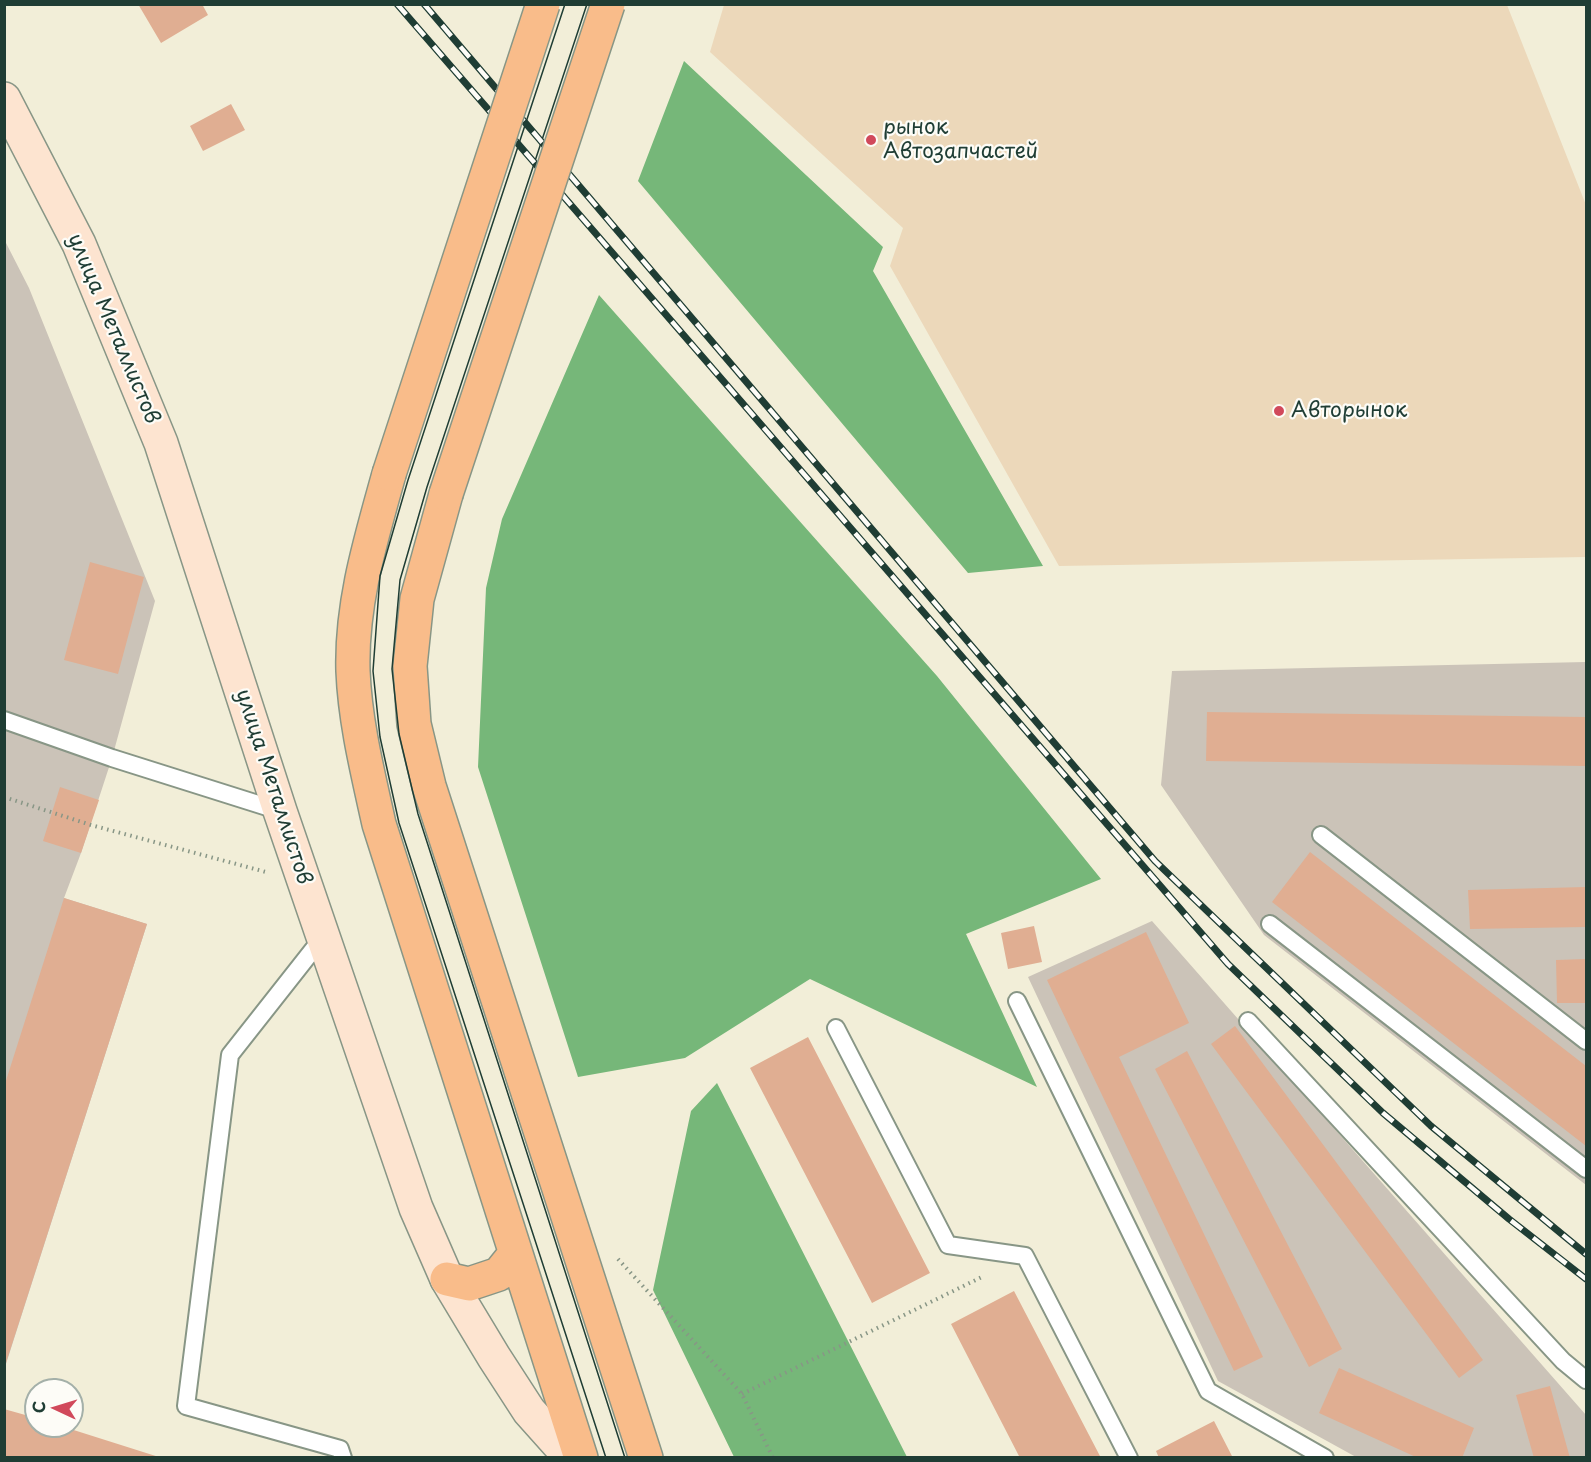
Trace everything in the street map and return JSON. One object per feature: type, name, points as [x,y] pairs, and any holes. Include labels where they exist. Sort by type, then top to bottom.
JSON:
[{"type":"main road","points":[[543,4],[389,474],[362,570],[355,619],[353,671],[362,743],[379,824],[581,1458]]},
{"type":"main road","points":[[608,4],[446,494],[417,599],[410,666],[414,724],[429,786],[646,1458]]},
{"type":"main road","name":"улица Металлистов","points":[[4,99],[79,244],[161,443],[280,811],[416,1208],[447,1279],[529,1411],[571,1458]]},
{"type":"main road","points":[[447,1279],[469,1284],[499,1274],[515,1254]]},
{"type":"lane","points":[[4,720],[112,758],[280,811]]},
{"type":"lane","points":[[1321,835],[1587,1041]]},
{"type":"lane","points":[[1269,924],[1587,1169]]},
{"type":"lane","points":[[323,937],[230,1054],[186,1406],[340,1449],[343,1458]]},
{"type":"lane","points":[[1017,1001],[1208,1391],[1325,1458]]},
{"type":"lane","points":[[1248,1021],[1563,1361],[1587,1380]]},
{"type":"lane","points":[[836,1028],[948,1245],[1024,1256],[1129,1458]]},
{"type":"path","points":[[4,797],[91,825],[304,882]]},
{"type":"path","points":[[614,1255],[742,1394],[773,1458]]},
{"type":"path","points":[[742,1394],[1024,1256]]},
{"type":"shaded area","name":"Авторынок","points":[[724,5],[1507,5],[1586,205],[1586,557],[1059,566],[890,266],[903,228],[710,52]]},
{"type":"shaded area","points":[[5,241],[29,288],[155,601],[112,758],[64,898],[147,924],[5,1367]]},
{"type":"shaded area","points":[[1586,662],[1586,1185],[1264,935],[1161,785],[1172,671]]},
{"type":"shaded area","points":[[1152,921],[1586,1415],[1586,1457],[1356,1457],[1218,1381],[1028,977]]},
{"type":"green space","points":[[684,61],[883,247],[873,271],[1043,566],[968,573],[638,181]]},
{"type":"green space","points":[[599,295],[937,676],[1101,879],[966,934],[1037,1087],[810,979],[685,1058],[578,1077],[478,767],[486,588],[502,519]]},
{"type":"green space","points":[[717,1083],[907,1457],[734,1457],[653,1290],[691,1111]]},
{"type":"building","points":[[138,4],[202,4],[208,15],[161,43]]},
{"type":"building","points":[[231,104],[245,130],[203,151],[190,126]]},
{"type":"building","points":[[90,562],[144,577],[118,674],[64,660]]},
{"type":"building","points":[[1207,712],[1586,717],[1586,766],[1206,761]]},
{"type":"building","points":[[60,787],[99,800],[81,853],[43,841]]},
{"type":"building","points":[[1310,852],[1586,1066],[1586,1146],[1272,902]]},
{"type":"building","points":[[1586,887],[1586,927],[1470,929],[1468,890]]},
{"type":"building","points":[[64,898],[147,924],[5,1366],[4,1087]]},
{"type":"building","points":[[1034,926],[1042,962],[1008,969],[1001,933]]},
{"type":"building","points":[[1146,932],[1189,1023],[1119,1057],[1263,1357],[1234,1371],[1047,980]]},
{"type":"building","points":[[1586,959],[1586,1003],[1557,1003],[1556,960]]},
{"type":"building","points":[[1235,1026],[1483,1360],[1459,1378],[1211,1044]]},
{"type":"building","points":[[808,1037],[930,1273],[872,1303],[750,1068]]},
{"type":"building","points":[[1187,1051],[1342,1349],[1309,1367],[1155,1069]]},
{"type":"building","points":[[1014,1291],[1101,1458],[1020,1458],[951,1324]]},
{"type":"building","points":[[1339,1368],[1474,1428],[1462,1458],[1418,1458],[1319,1413]]},
{"type":"building","points":[[1550,1386],[1570,1458],[1534,1458],[1516,1395]]},
{"type":"building","points":[[4,1409],[24,1415],[24,1438],[84,1438],[84,1433],[162,1458],[4,1458]]},
{"type":"building","points":[[1214,1421],[1233,1458],[1159,1458],[1156,1451]]},
{"type":"tram line","points":[[565,4],[408,480],[380,576],[373,671],[380,737],[399,823],[606,1458]]},
{"type":"tram line","points":[[587,4],[427,487],[400,580],[392,669],[399,734],[418,814],[625,1458]]},
{"type":"railway","points":[[397,4],[1228,964],[1383,1113],[1509,1219],[1586,1279]]},
{"type":"railway","points":[[424,4],[1155,861],[1431,1126],[1586,1254]]},
{"type":"place","name":"рынок Автозапчастей","points":[[871,140]]},
{"type":"place","name":"Авторынок","points":[[1279,411]]}]
